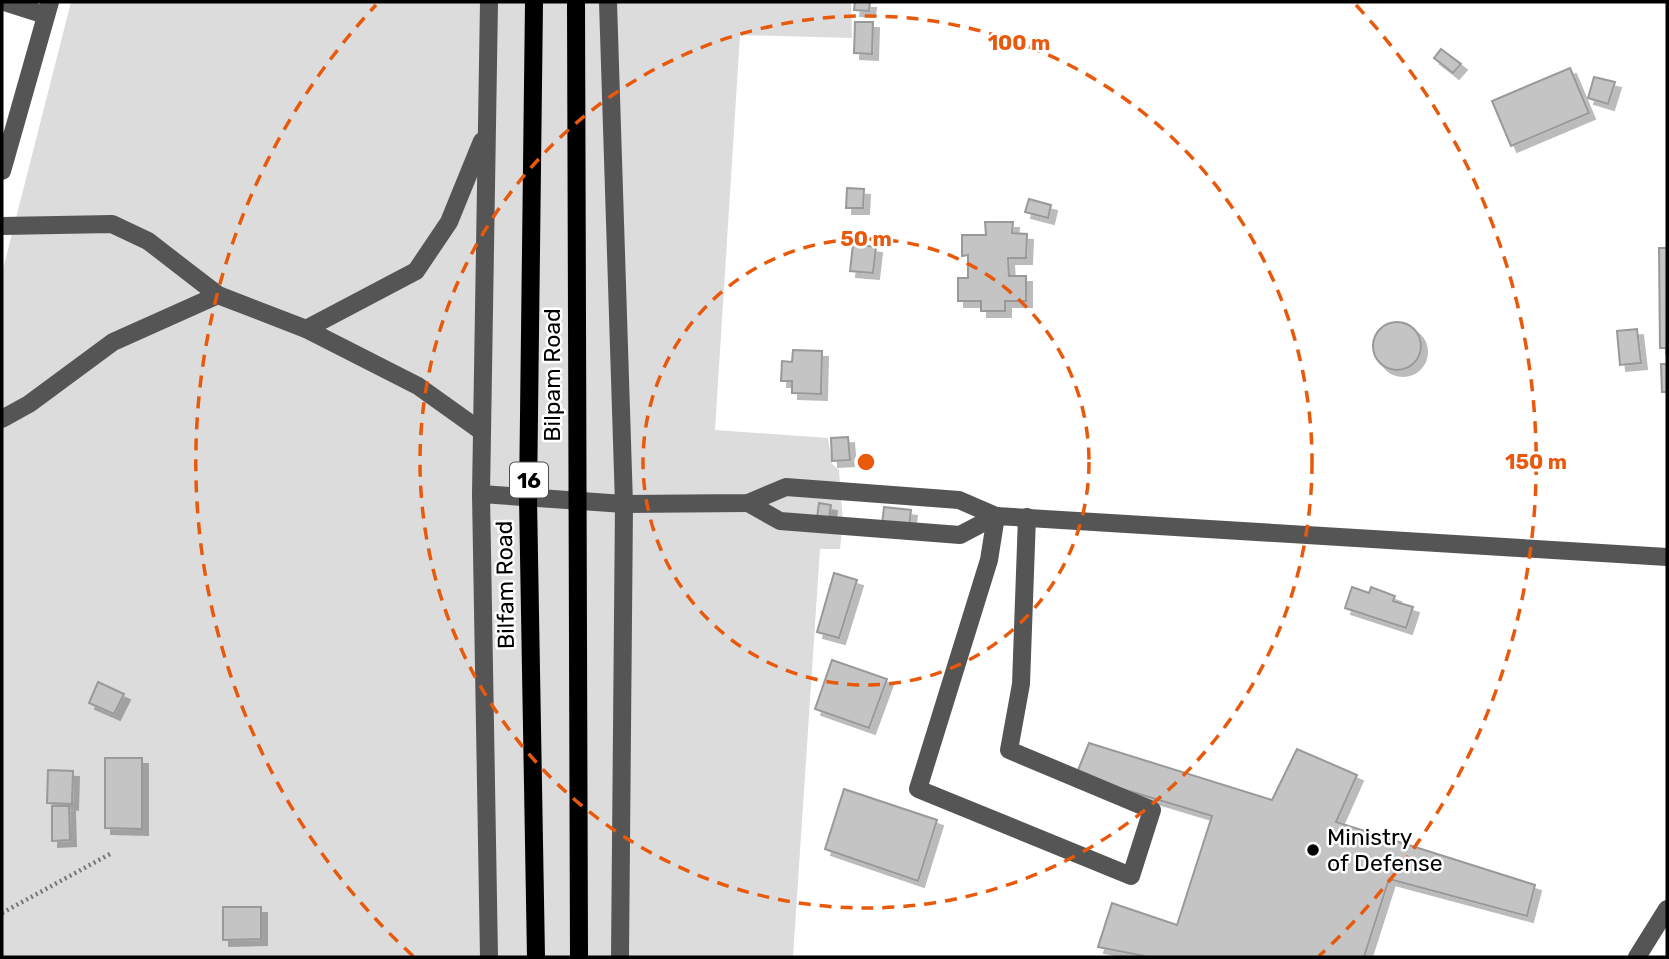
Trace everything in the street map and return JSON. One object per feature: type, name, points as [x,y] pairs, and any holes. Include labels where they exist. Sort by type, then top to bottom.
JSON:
[{"type":"main road","name":"Bilfam Road","points":[[534,2],[528,498],[536,957]]},
{"type":"main road","name":"Bilpam Road","points":[[576,2],[579,957]]},
{"type":"street","points":[[2,172],[48,8],[4,2]]},
{"type":"street","points":[[489,2],[481,431],[489,957]]},
{"type":"street","points":[[608,2],[624,504],[620,957]]},
{"type":"street","points":[[306,329],[416,271],[449,222],[485,132]]},
{"type":"street","points":[[2,226],[112,224],[148,240],[218,295],[306,329],[418,386],[481,431]]},
{"type":"street","points":[[2,419],[29,404],[113,342],[218,295]]},
{"type":"street","points":[[481,494],[624,504],[748,503],[786,487],[960,499],[996,516],[1667,557]]},
{"type":"street","points":[[748,503],[780,521],[960,535],[996,516]]},
{"type":"street","points":[[996,516],[989,560],[918,789],[1130,876],[1152,810],[1009,750],[1021,684],[1027,517]]},
{"type":"street","points":[[1637,957],[1667,909]]},
{"type":"path","points":[[2,913],[110,854]]},
{"type":"shaded area","points":[[71,2],[851,2],[852,38],[740,35],[715,430],[828,438],[832,464],[839,470],[843,522],[840,549],[820,549],[793,957],[2,957],[2,273]]},
{"type":"building","points":[[855,2],[870,2],[869,11],[854,10]]},
{"type":"building","points":[[855,22],[873,22],[872,54],[854,53]]},
{"type":"building","points":[[1441,49],[1461,64],[1453,73],[1434,58]]},
{"type":"building","points":[[1570,68],[1589,113],[1511,146],[1492,101]]},
{"type":"building","points":[[1594,77],[1615,82],[1608,104],[1588,98]]},
{"type":"building","points":[[847,188],[864,189],[863,208],[846,208]]},
{"type":"building","points":[[1029,199],[1051,205],[1048,218],[1025,212]]},
{"type":"building","points":[[985,222],[1013,222],[1012,233],[1027,234],[1026,258],[1008,258],[1009,276],[1026,276],[1026,301],[1005,301],[1005,311],[981,311],[981,301],[958,301],[958,278],[968,278],[968,255],[962,256],[962,235],[986,235]]},
{"type":"building","points":[[853,244],[876,247],[873,273],[850,271]]},
{"type":"building","points":[[1659,248],[1667,248],[1667,348],[1660,348]]},
{"type":"building","points":[[1397,322],[1406,323],[1414,329],[1420,337],[1420,355],[1414,363],[1406,369],[1397,370],[1388,369],[1380,363],[1374,355],[1373,346],[1374,337],[1380,329],[1388,323]]},
{"type":"building","points":[[1637,329],[1641,363],[1620,365],[1617,331]]},
{"type":"building","points":[[793,350],[822,351],[821,394],[792,393],[792,381],[781,381],[782,361],[792,362]]},
{"type":"building","points":[[1661,364],[1667,364],[1667,392],[1662,392]]},
{"type":"building","points":[[848,437],[850,460],[832,461],[831,438]]},
{"type":"building","points":[[819,503],[831,505],[829,519],[817,518]]},
{"type":"building","points":[[884,507],[911,510],[909,527],[882,524]]},
{"type":"building","points":[[834,573],[857,580],[839,638],[817,632]]},
{"type":"building","points":[[1352,587],[1369,593],[1371,587],[1395,596],[1393,601],[1413,607],[1406,628],[1345,608]]},
{"type":"building","points":[[832,660],[887,679],[869,728],[815,709]]},
{"type":"building","points":[[98,682],[124,694],[114,714],[89,703]]},
{"type":"building","name":"Ministry of Defense","points":[[1089,743],[1272,800],[1297,749],[1357,775],[1336,822],[1535,885],[1527,916],[1389,879],[1364,957],[1149,957],[1098,947],[1112,903],[1177,925],[1212,816],[1076,775]]},
{"type":"building","points":[[105,758],[142,758],[142,829],[105,828]]},
{"type":"building","points":[[48,770],[73,771],[72,804],[47,803]]},
{"type":"building","points":[[844,789],[937,820],[918,881],[825,849]]},
{"type":"building","points":[[52,806],[69,806],[70,840],[52,841]]},
{"type":"building","points":[[223,907],[261,907],[261,939],[223,940]]},
{"type":"place","name":"Ministry of Defense","points":[[1313,850]]}]
